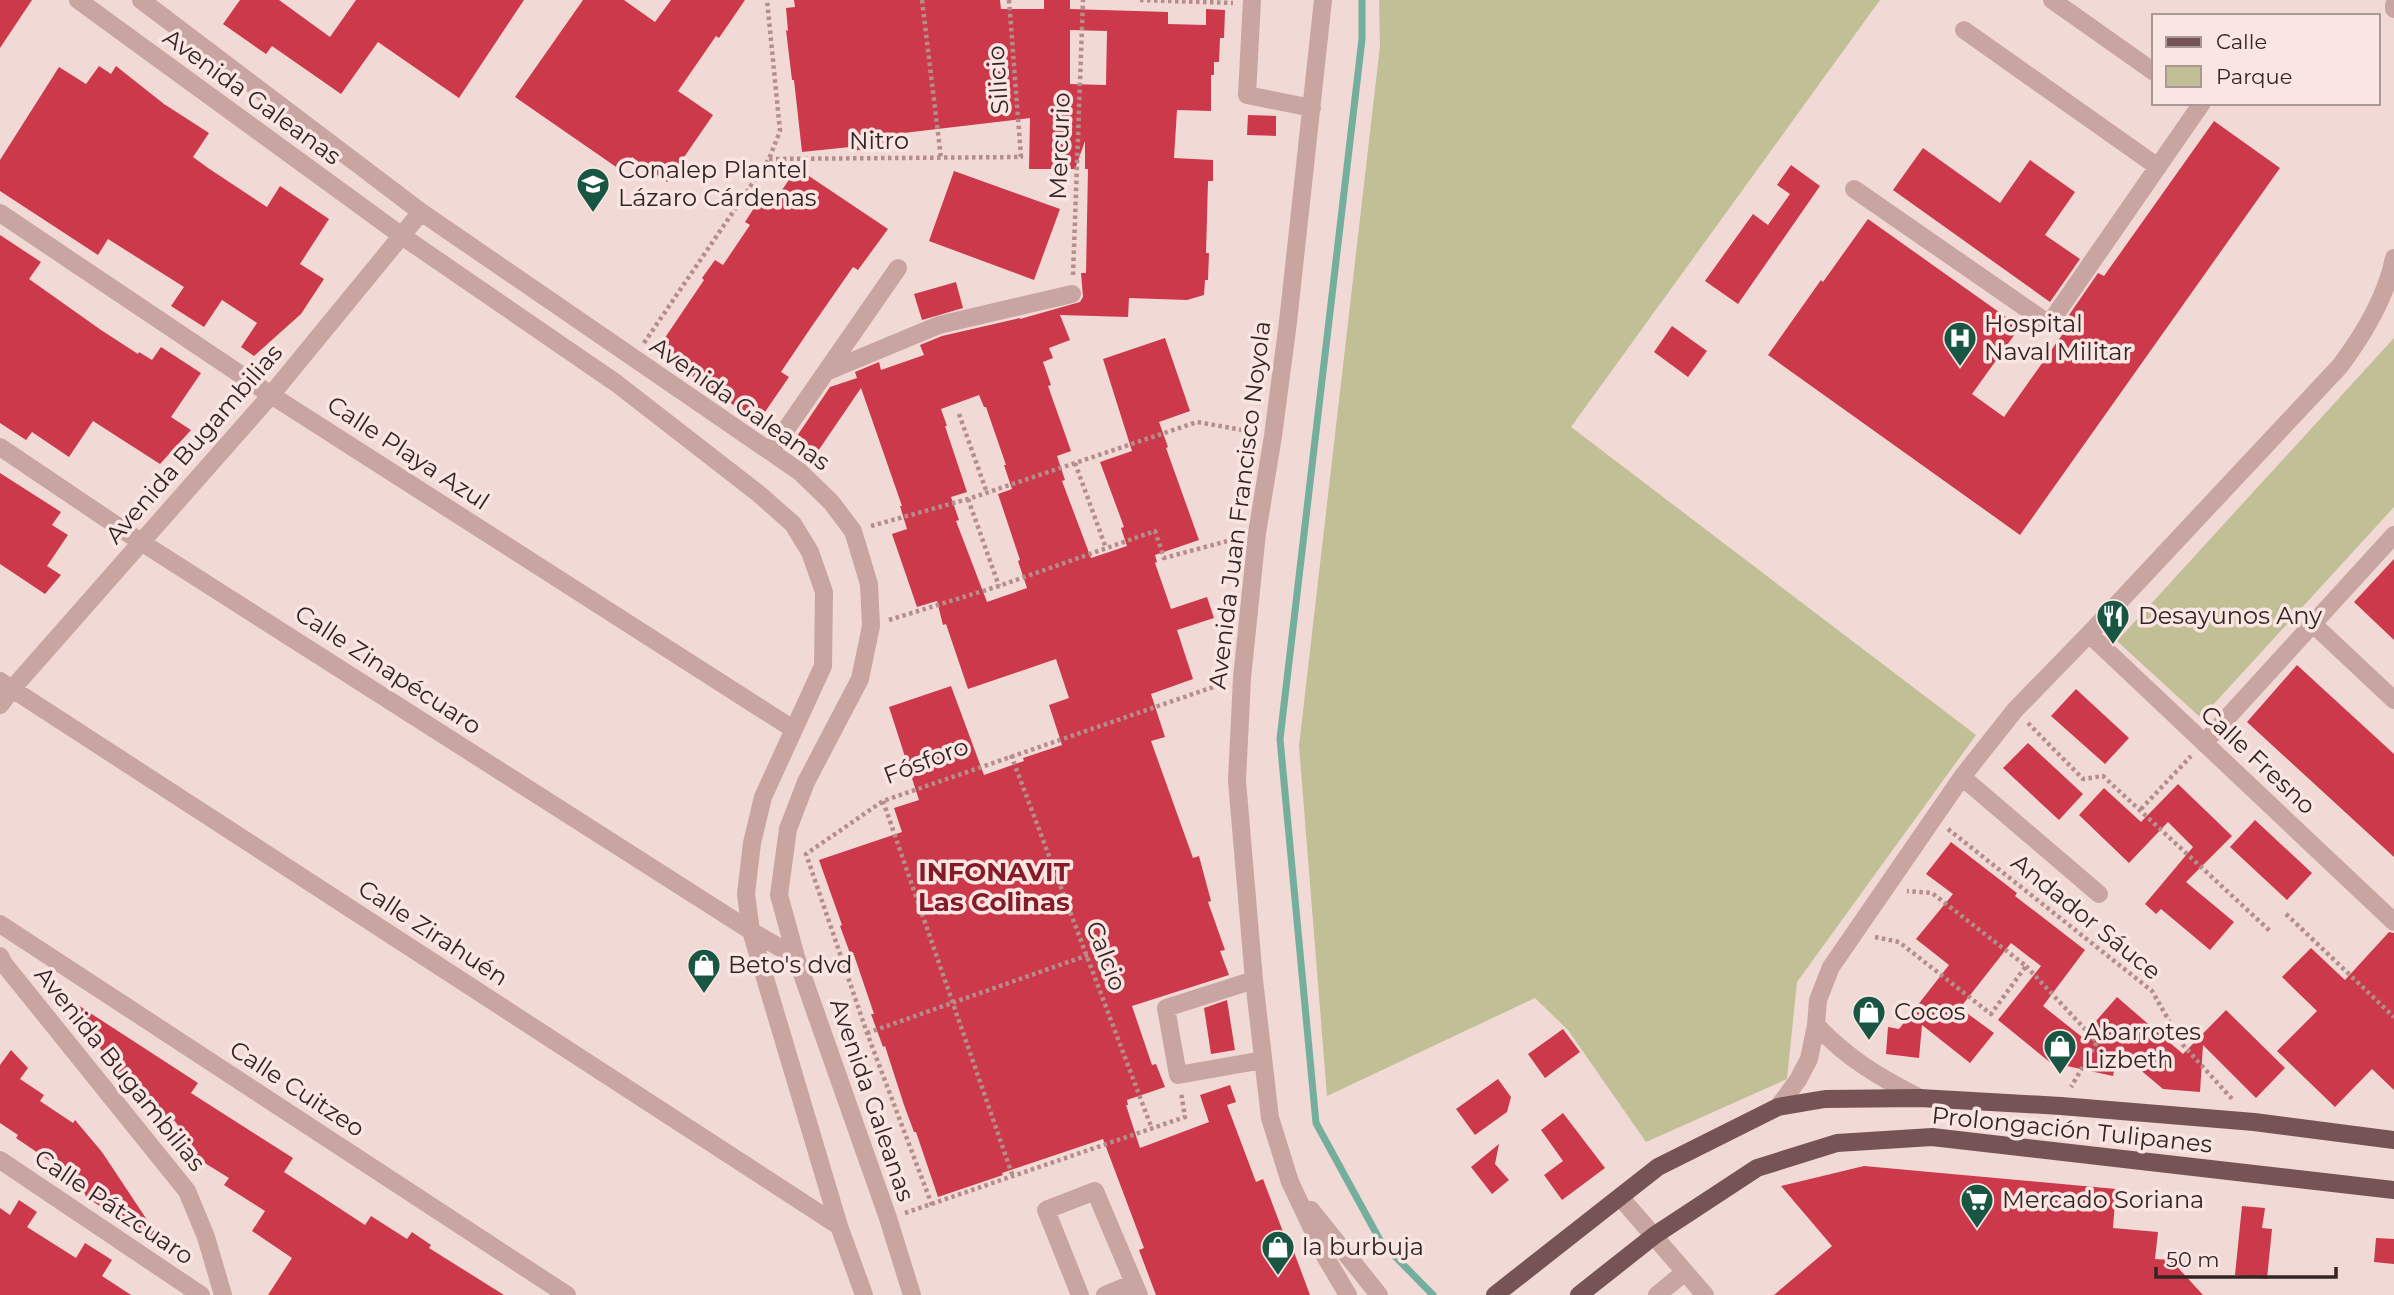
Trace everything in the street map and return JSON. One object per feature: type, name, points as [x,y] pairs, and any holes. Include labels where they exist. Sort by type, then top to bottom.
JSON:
[{"type":"main road","name":"Prolongación Tulipanes","points":[[1503,1293],[1658,1167],[1778,1107],[1825,1099],[1920,1098],[2254,1122],[2394,1140]]},
{"type":"main road","name":"Prolongación Tulipanes","points":[[1579,1295],[1655,1235],[1757,1168],[1837,1143],[1932,1137],[2394,1190]]},
{"type":"street","name":"Avenida Galeanas","points":[[78,0],[402,236],[616,383],[759,494],[793,524],[810,552],[824,592],[823,666],[763,797],[752,843],[746,894],[751,931],[839,1226],[864,1295]]},
{"type":"street","name":"Avenida Galeanas","points":[[141,0],[421,212],[800,472],[831,502],[853,531],[869,584],[872,626],[860,679],[807,782],[788,829],[779,895],[796,957],[888,1218],[912,1295]]},
{"type":"street","name":"Avenida Juan Francisco Noyola","points":[[1290,1182],[1270,1118],[1254,980],[1237,781],[1242,678],[1257,533],[1273,436],[1323,0]]},
{"type":"street","points":[[2052,0],[2152,71]]},
{"type":"street","points":[[1252,2],[1247,95],[1312,108]]},
{"type":"street","points":[[1964,30],[2158,167]]},
{"type":"street","points":[[1854,189],[2049,324],[2199,105]]},
{"type":"street","name":"Avenida Bugambilias","points":[[0,705],[6,685],[141,542],[271,395],[421,212]]},
{"type":"street","name":"Calle Playa Azul","points":[[0,213],[271,395],[793,729]]},
{"type":"street","points":[[1778,1107],[1798,1080],[1809,1059],[1823,983],[1854,933],[1962,777],[2015,710],[2090,634],[2340,366],[2361,338],[2378,304],[2393,264]]},
{"type":"street","points":[[771,451],[898,268]]},
{"type":"street","points":[[826,372],[939,325],[1072,294]]},
{"type":"street","points":[[616,383],[633,358]]},
{"type":"street","name":"Calle Zinapécuaro","points":[[0,447],[141,542],[751,931],[796,957]]},
{"type":"street","points":[[2204,743],[2394,535]]},
{"type":"street","points":[[2312,623],[2394,700]]},
{"type":"street","name":"Calle Fresno","points":[[2090,634],[2394,922]]},
{"type":"street","name":"Calle Zirahuén","points":[[6,685],[839,1226]]},
{"type":"street","points":[[1962,777],[2099,894]]},
{"type":"street","name":"Calle Cuitzeo","points":[[0,924],[567,1295]]},
{"type":"street","name":"Avenida Bugambilias","points":[[0,956],[187,1191],[206,1237],[223,1295]]},
{"type":"street","points":[[1254,980],[1166,1007],[1178,1075],[1263,1060]]},
{"type":"street","name":"Prolongación Tulipanes","points":[[1816,1025],[1850,1058],[1920,1098]]},
{"type":"street","name":"Calle Pátzcuaro","points":[[0,1160],[201,1295]]},
{"type":"street","points":[[1290,1182],[1326,1258],[1348,1295]]},
{"type":"street","points":[[1290,1182],[1379,1295]]},
{"type":"street","points":[[1080,1295],[1046,1210],[1095,1191],[1136,1289],[1105,1295]]},
{"type":"street","points":[[1620,1197],[1704,1295]]},
{"type":"street","points":[[1657,1295],[1685,1272]]},
{"type":"path","points":[[633,358],[768,159],[780,131],[767,0]]},
{"type":"path","points":[[922,0],[941,158]]},
{"type":"path","name":"Silicio","points":[[1009,0],[1021,157]]},
{"type":"path","name":"Mercurio","points":[[1072,294],[1083,0]]},
{"type":"path","points":[[1140,0],[1252,2]]},
{"type":"path","name":"Nitro","points":[[768,159],[1021,157]]},
{"type":"path","points":[[959,414],[987,493]]},
{"type":"path","points":[[853,531],[987,493],[1197,422],[1273,436]]},
{"type":"path","points":[[1075,463],[1106,548]]},
{"type":"path","points":[[968,499],[999,586]]},
{"type":"path","points":[[872,626],[999,586],[1155,531],[1164,558],[1257,533]]},
{"type":"path","name":"Fósforo","points":[[1013,1177],[883,801],[1242,678]]},
{"type":"path","points":[[2015,710],[2083,779],[2104,776],[2270,931]]},
{"type":"path","points":[[2141,809],[2204,743]]},
{"type":"path","name":"Calcio","points":[[1011,755],[1152,1129]]},
{"type":"path","points":[[883,801],[806,854],[867,1032],[932,1205]]},
{"type":"path","name":"Andador Sáuce","points":[[1934,818],[2152,991],[2183,1045],[2254,1122]]},
{"type":"path","points":[[1884,890],[1932,893],[2026,966],[2097,1042],[2061,1107]]},
{"type":"path","points":[[2286,914],[2394,1017]]},
{"type":"path","points":[[1854,933],[1899,942],[1991,1014],[2026,966]]},
{"type":"path","points":[[867,1032],[1088,955]]},
{"type":"path","points":[[888,1218],[1185,1117],[1178,1075]]},
{"type":"green space","points":[[1379,0],[1880,0],[1571,427],[1976,735],[1797,982],[1787,1079],[1646,1142],[1568,1030],[1535,998],[1327,1096],[1299,746],[1380,46]]},
{"type":"green space","points":[[2394,338],[2394,507],[2201,718],[2117,641]]},
{"type":"building","points":[[0,0],[32,0],[0,48]]},
{"type":"building","points":[[240,0],[279,0],[330,37],[356,0],[524,0],[459,98],[378,42],[341,94],[272,46],[266,54],[223,24]]},
{"type":"building","points":[[583,0],[624,0],[655,22],[671,0],[745,0],[678,91],[713,115],[667,182],[632,157],[622,171],[515,97]]},
{"type":"building","points":[[794,0],[1000,0],[1001,9],[1044,9],[1044,0],[1070,0],[1070,9],[1168,12],[1168,24],[1206,25],[1206,9],[1225,10],[1224,38],[1220,38],[1219,62],[1214,62],[1214,75],[1211,75],[1211,111],[1177,110],[1174,158],[1213,160],[1213,181],[1208,181],[1206,253],[1209,253],[1208,280],[1205,280],[1204,295],[1187,300],[1129,298],[1128,317],[1060,315],[1070,340],[1049,348],[1053,358],[1043,362],[1051,385],[1048,386],[1071,451],[1057,456],[1065,480],[1062,481],[1091,558],[1127,546],[1121,528],[1124,527],[1100,462],[1132,451],[1103,359],[1165,338],[1190,411],[1159,422],[1199,540],[1155,555],[1155,563],[1171,609],[1207,597],[1214,618],[1177,630],[1193,679],[1151,694],[1165,737],[1151,741],[1193,858],[1199,856],[1211,901],[1208,902],[1225,950],[1220,951],[1229,975],[1132,1006],[1152,1065],[1156,1064],[1165,1087],[1127,1100],[1126,1105],[1140,1148],[1209,1122],[1200,1095],[1230,1085],[1236,1102],[1227,1105],[1256,1182],[1263,1179],[1310,1295],[1156,1295],[1139,1250],[1144,1248],[1103,1139],[938,1197],[885,1046],[883,1047],[871,1014],[874,1014],[854,955],[851,956],[840,926],[842,925],[819,860],[902,832],[894,808],[919,800],[889,707],[951,686],[984,775],[1062,745],[1049,705],[1069,698],[1056,659],[968,689],[946,624],[943,625],[937,601],[917,607],[892,534],[907,529],[902,506],[861,388],[816,454],[795,439],[830,387],[857,378],[855,372],[879,362],[881,370],[924,355],[920,345],[942,336],[1020,319],[1080,302],[1083,297],[1081,273],[1086,273],[1088,169],[1085,169],[1085,141],[1075,169],[1029,169],[1030,118],[878,136],[902,145],[850,151],[850,147],[802,152],[786,30],[788,31],[786,8],[795,7]],"holes":[[[1070,30],[1107,31],[1106,85],[1070,84]],[[979,395],[986,407],[1012,489],[998,494],[1027,588],[987,602],[956,521],[959,520],[951,497],[967,492],[941,409]]]},
{"type":"building","points":[[99,66],[111,74],[116,66],[164,104],[209,133],[193,157],[208,168],[267,207],[280,186],[329,219],[300,264],[324,279],[301,314],[254,356],[241,347],[257,323],[222,300],[204,327],[171,306],[184,287],[108,239],[98,255],[0,191],[0,160],[59,67],[86,84]]},
{"type":"building","points":[[1248,115],[1276,116],[1276,136],[1247,135]]},
{"type":"building","points":[[2214,121],[2280,168],[2020,535],[1768,355],[1868,219],[2020,327],[1972,394],[2004,417],[2074,318],[2069,315],[2098,273],[2104,276]]},
{"type":"building","points":[[1923,148],[2000,203],[2030,160],[2075,192],[2045,235],[2080,259],[2050,302],[1893,190]]},
{"type":"building","points":[[1791,165],[1820,186],[1738,304],[1705,281],[1753,214],[1768,225],[1790,194],[1777,185]]},
{"type":"building","points":[[797,168],[888,229],[858,270],[853,267],[781,372],[789,377],[758,422],[656,351],[715,260],[723,265],[750,225],[745,222],[758,202],[769,209]]},
{"type":"building","points":[[954,171],[1060,209],[1034,280],[929,241]]},
{"type":"building","points":[[0,235],[41,262],[29,279],[101,330],[152,360],[161,347],[201,373],[171,417],[191,430],[160,464],[93,421],[69,457],[32,432],[26,440],[0,423]]},
{"type":"building","points":[[956,282],[963,308],[922,320],[914,294]]},
{"type":"building","points":[[1672,326],[1707,351],[1688,377],[1654,352]]},
{"type":"building","points":[[0,473],[61,512],[52,525],[68,535],[47,566],[61,575],[45,594],[0,564]]},
{"type":"building","points":[[2394,559],[2394,640],[2354,602]]},
{"type":"building","points":[[2297,665],[2394,754],[2394,857],[2247,722]]},
{"type":"building","points":[[2076,689],[2129,738],[2105,764],[2051,716]]},
{"type":"building","points":[[2028,743],[2083,794],[2059,820],[2003,768]]},
{"type":"building","points":[[2178,784],[2232,836],[2186,882],[2234,922],[2210,950],[2161,909],[2156,914],[2145,904],[2193,847],[2168,822],[2129,863],[2079,815],[2104,788],[2141,822]]},
{"type":"building","points":[[2255,820],[2312,873],[2287,900],[2230,847]]},
{"type":"building","points":[[1951,842],[2085,950],[2043,1006],[2082,1037],[2117,997],[2183,1054],[2226,1010],[2285,1068],[2256,1098],[2203,1045],[2200,1092],[2163,1089],[2118,1051],[2113,1076],[2067,1066],[2062,1072],[1998,1020],[2041,966],[2011,943],[1960,1008],[1994,1033],[1970,1063],[1922,1025],[1919,1058],[1886,1054],[1888,1027],[1899,1029],[1949,965],[1916,939],[1953,894],[1926,874]]},
{"type":"building","points":[[2389,932],[2394,933],[2394,1090],[2372,1069],[2335,1107],[2277,1051],[2317,1011],[2282,977],[2311,948],[2345,980]]},
{"type":"building","points":[[64,996],[198,1083],[191,1093],[293,1158],[284,1172],[365,1225],[371,1216],[407,1239],[412,1232],[431,1245],[429,1248],[504,1295],[268,1295],[292,1258],[252,1231],[265,1211],[224,1185],[229,1178],[195,1157],[198,1153],[174,1120],[171,1124],[128,1072],[122,1080]]},
{"type":"building","points":[[1227,1000],[1235,1050],[1211,1054],[1204,1008]]},
{"type":"building","points":[[1563,1029],[1580,1052],[1545,1078],[1528,1054]]},
{"type":"building","points":[[11,1050],[28,1068],[20,1079],[44,1095],[40,1101],[73,1123],[75,1120],[102,1152],[167,1250],[86,1197],[81,1182],[16,1138],[18,1135],[0,1123],[0,1065]]},
{"type":"building","points":[[1498,1079],[1511,1097],[1507,1112],[1475,1135],[1456,1109]]},
{"type":"building","points":[[1563,1113],[1605,1168],[1562,1200],[1544,1175],[1563,1161],[1541,1130]]},
{"type":"building","points":[[1499,1144],[1495,1164],[1509,1180],[1492,1194],[1471,1167]]},
{"type":"building","name":"Mercado Soriana","points":[[1864,1166],[2116,1189],[2113,1228],[2158,1232],[2155,1259],[2171,1260],[2203,1295],[1774,1295],[1832,1246],[1781,1186]]},
{"type":"building","points":[[19,1200],[37,1212],[27,1227],[76,1258],[85,1243],[112,1260],[102,1276],[131,1295],[0,1295],[0,1208],[10,1215]]},
{"type":"building","points":[[2242,1206],[2265,1208],[2262,1228],[2272,1229],[2267,1279],[2235,1275]]},
{"type":"building","points":[[2376,1238],[2394,1239],[2394,1264],[2374,1262]]},
{"type":"waterway","points":[[1362,0],[1362,39],[1280,739],[1316,1123],[1381,1242],[1433,1295]]},
{"type":"place","name":"Conalep Plantel Lázaro Cárdenas","points":[[593,214]]},
{"type":"place","name":"Hospital Naval Militar","points":[[1960,368]]},
{"type":"place","name":"Desayunos Any","points":[[2113,646]]},
{"type":"place","name":"Beto's dvd","points":[[704,995]]},
{"type":"place","name":"Cocos","points":[[1869,1042]]},
{"type":"place","name":"Abarrotes Lizbeth","points":[[2060,1076]]},
{"type":"place","name":"Mercado Soriana","points":[[1977,1230]]},
{"type":"place","name":"la burbuja","points":[[1278,1277]]},
{"type":"district","name":"INFONAVIT Las Colinas","points":[[994,886]]}]
